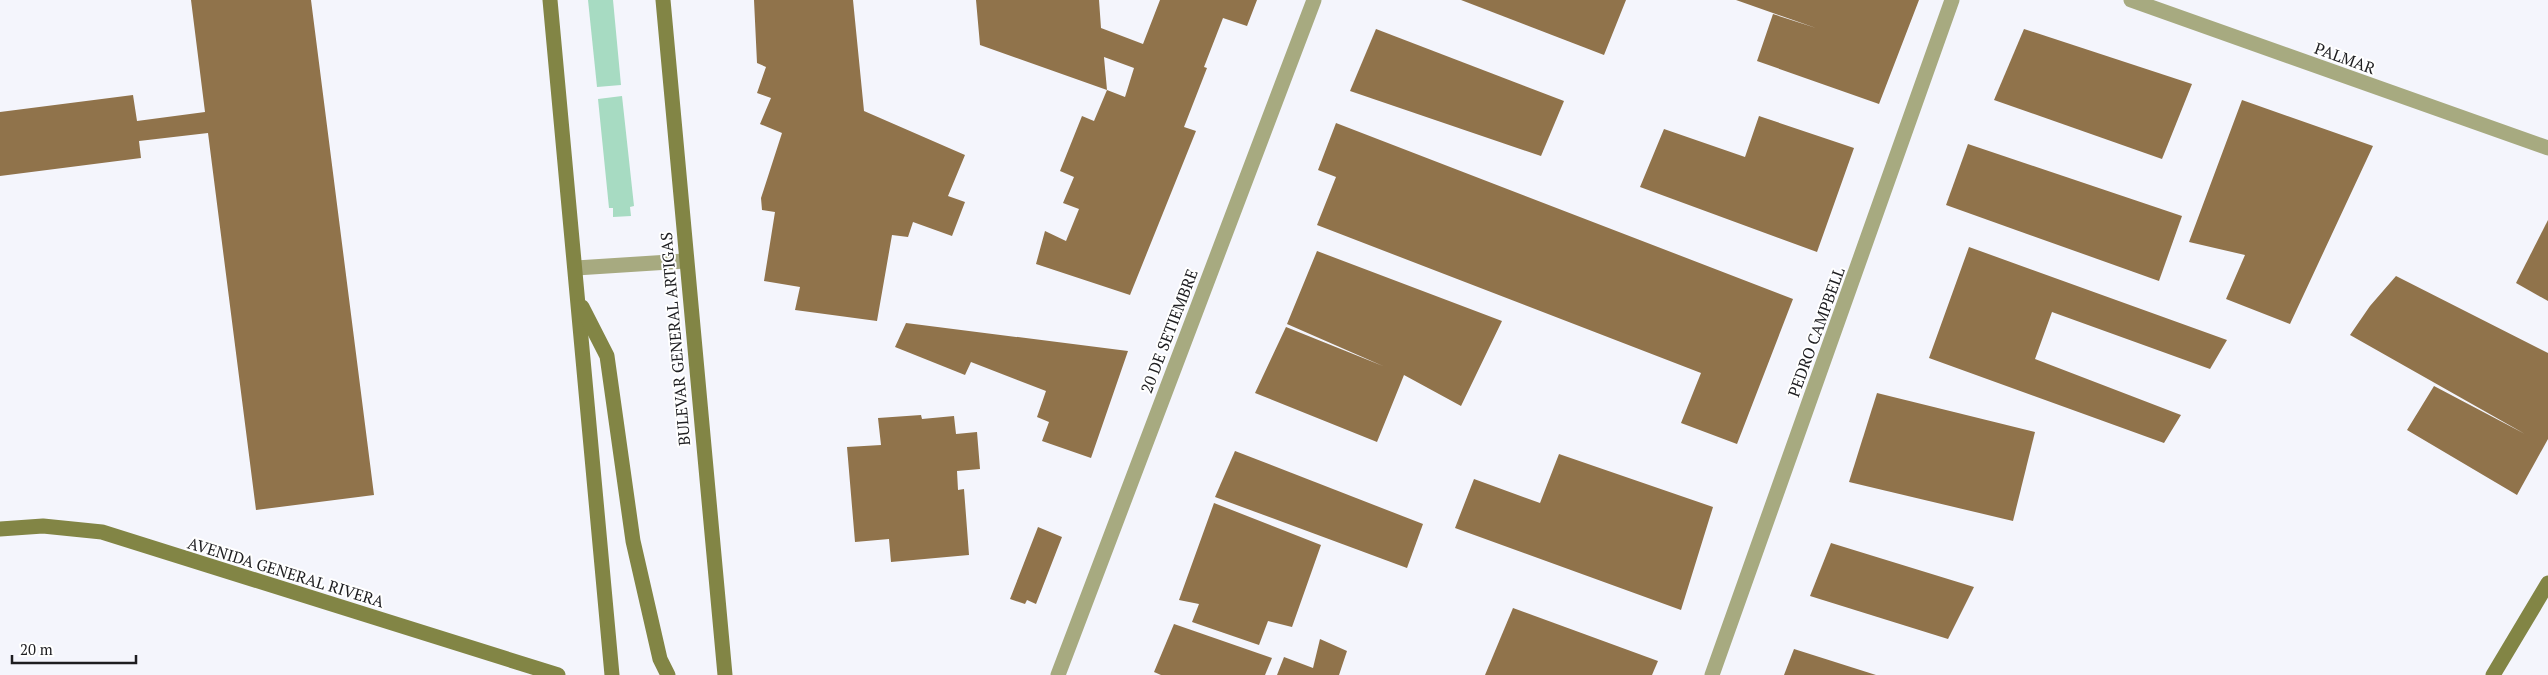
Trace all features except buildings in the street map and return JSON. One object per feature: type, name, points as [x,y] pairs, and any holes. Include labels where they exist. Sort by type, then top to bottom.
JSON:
[{"type":"main road","points":[[550,0],[612,675]]},
{"type":"main road","name":"BULEVAR GENERAL ARTIGAS","points":[[663,0],[685,261],[724,675]]},
{"type":"main road","points":[[578,299],[607,356],[632,541],[660,659],[668,675]]},
{"type":"main road","name":"AVENIDA GENERAL RIVERA","points":[[0,529],[43,526],[102,532],[558,675]]},
{"type":"main road","points":[[2493,675],[2548,583]]},
{"type":"street","name":"20 DE SETIEMBRE","points":[[1058,675],[1314,0]]},
{"type":"street","name":"PEDRO CAMPBELL","points":[[1712,675],[1952,0]]},
{"type":"street","name":"PALMAR","points":[[2131,0],[2548,148]]},
{"type":"street","points":[[576,268],[685,261]]},
{"type":"green space","points":[[588,0],[613,0],[621,85],[597,87]]},
{"type":"green space","points":[[622,96],[634,206],[630,207],[631,216],[613,217],[613,208],[609,208],[598,99]]}]
